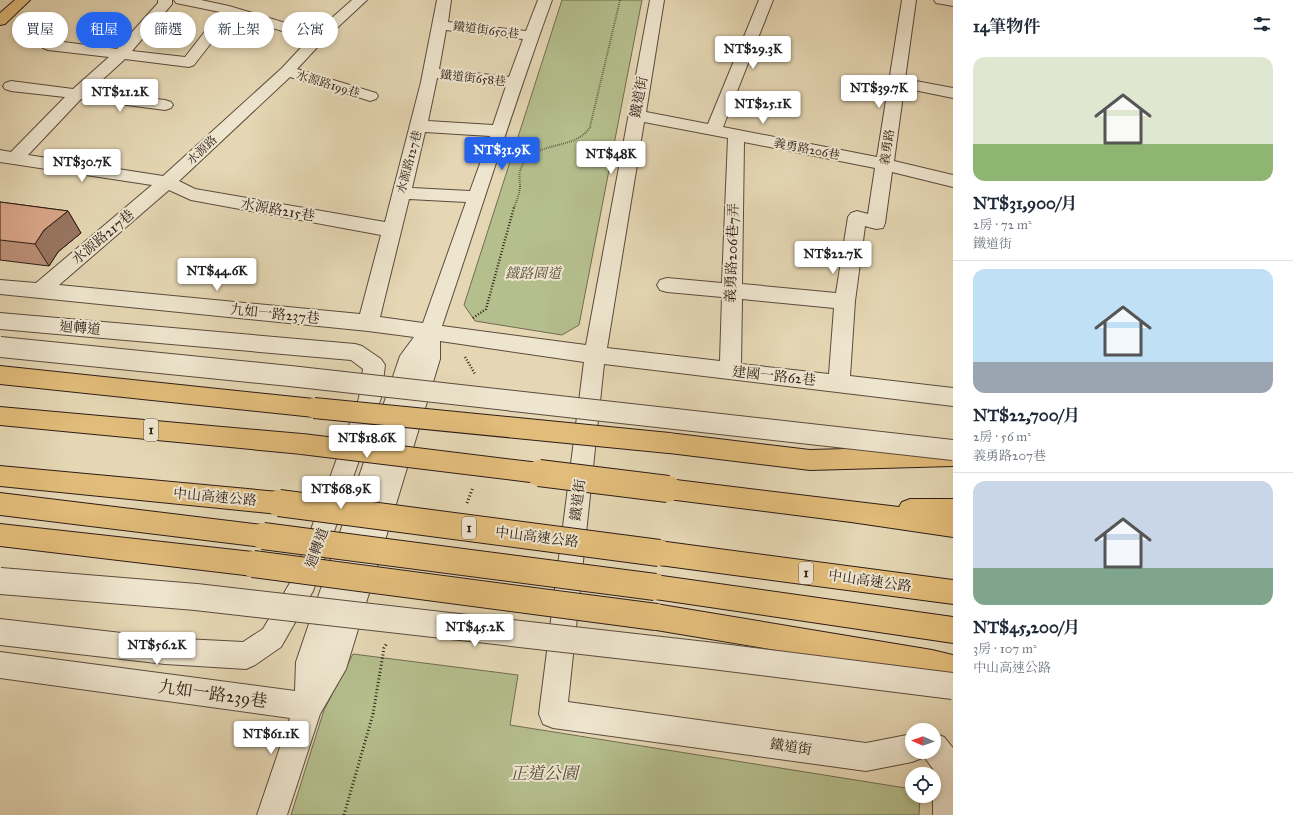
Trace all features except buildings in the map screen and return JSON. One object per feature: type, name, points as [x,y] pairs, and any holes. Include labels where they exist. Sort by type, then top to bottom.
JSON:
[{"type":"main road","points":[[0,21],[23,0]]},
{"type":"main road","points":[[0,375],[669,443],[810,460],[953,456]]},
{"type":"main road","name":"1","points":[[0,416],[302,444],[851,511],[953,526]]},
{"type":"main road","name":"中山高速公路","points":[[0,476],[279,503],[953,592]]},
{"type":"main road","points":[[0,504],[263,536],[655,587],[953,630]]},
{"type":"main road","points":[[851,511],[953,510]]},
{"type":"main road","points":[[0,535],[253,564],[656,617],[932,663],[953,669]]},
{"type":"street","points":[[8,156],[122,53],[165,4],[165,0]]},
{"type":"street","points":[[180,0],[230,10],[282,26]]},
{"type":"street","name":"水源路","points":[[338,20],[360,0]]},
{"type":"street","name":"水源路127巷","points":[[368,323],[390,230],[419,126],[444,0]]},
{"type":"street","points":[[272,815],[308,707],[332,669],[429,359],[430,332],[500,131],[515,82],[545,0]]},
{"type":"street","name":"鐵道街","points":[[656,0],[595,355],[553,714],[866,757],[905,749]]},
{"type":"street","points":[[714,130],[766,0]]},
{"type":"street","name":"義勇路","points":[[845,301],[857,217],[876,222],[909,0]]},
{"type":"street","points":[[941,0],[953,2]]},
{"type":"street","points":[[68,47],[189,62],[230,10]]},
{"type":"street","name":"鐵道街650巷","points":[[440,25],[532,36]]},
{"type":"street","name":"水源路","points":[[167,182],[287,71],[309,48]]},
{"type":"street","name":"水源路199巷","points":[[287,71],[370,96]]},
{"type":"street","name":"鐵道街658巷","points":[[430,73],[515,82]]},
{"type":"street","points":[[897,82],[953,93]]},
{"type":"street","points":[[11,86],[78,93],[165,106]]},
{"type":"street","name":"義勇路206巷","points":[[636,115],[884,164],[953,181]]},
{"type":"street","points":[[419,126],[500,131]]},
{"type":"street","name":"義勇路206巷7弄","points":[[730,371],[736,135]]},
{"type":"street","points":[[8,156],[167,182]]},
{"type":"street","name":"水源路215巷","points":[[167,182],[191,194],[390,230]]},
{"type":"street","name":"水源路217巷","points":[[40,291],[167,182]]},
{"type":"street","points":[[400,193],[477,196]]},
{"type":"street","points":[[667,285],[731,292],[845,301],[839,383]]},
{"type":"street","name":"九如一路237巷","points":[[0,287],[368,323],[430,332]]},
{"type":"street","name":"迴轉道","points":[[0,321],[355,352],[374,365],[370,398],[304,582],[272,638],[246,656],[166,651],[0,632]]},
{"type":"street","name":"建國一路62巷","points":[[430,332],[595,355],[953,397]]},
{"type":"street","points":[[0,347],[298,377],[953,450]]},
{"type":"street","points":[[0,581],[203,598],[705,655],[953,686]]},
{"type":"street","name":"九如一路239巷","points":[[0,665],[308,707]]},
{"type":"street","points":[[941,756],[947,763],[951,780],[948,815]]},
{"type":"path","points":[[467,322],[486,309],[520,187],[518,172],[524,162],[533,155],[579,138],[591,126],[620,0]]},
{"type":"green space","name":"鐵路園道","points":[[562,0],[642,0],[579,325],[562,335],[475,321],[464,305]]},
{"type":"green space","name":"正道公園","points":[[353,654],[518,675],[510,725],[905,788],[905,803],[920,803],[919,815],[291,815],[324,710]]}]
